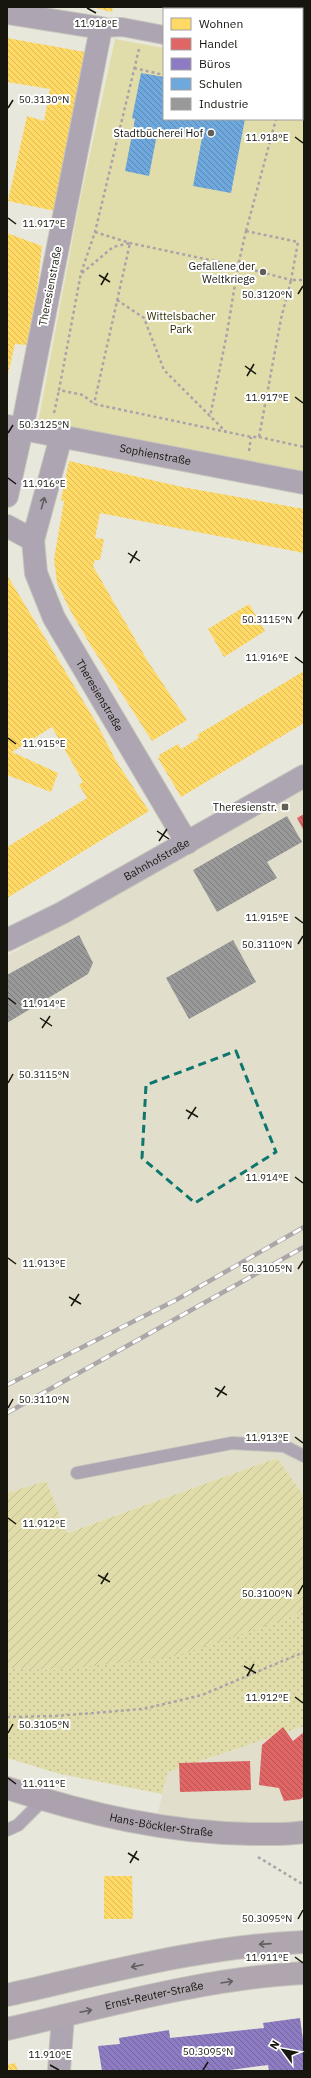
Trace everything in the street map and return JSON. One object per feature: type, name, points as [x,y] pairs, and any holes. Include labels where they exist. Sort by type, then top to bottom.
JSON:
[{"type":"main road","name":"Hans-Böckler-Straße","points":[[12,1790],[110,1817],[158,1827],[220,1833],[304,1832]]},
{"type":"main road","points":[[7,1995],[205,1951],[263,1944],[304,1942]]},
{"type":"main road","name":"Ernst-Reuter-Straße","points":[[7,2029],[211,1984],[272,1975],[304,1973]]},
{"type":"street","points":[[7,12],[101,28],[122,27],[163,35]]},
{"type":"street","name":"Theresienstraße","points":[[7,496],[15,427],[101,28]]},
{"type":"street","name":"Sophienstraße","points":[[15,427],[304,483]]},
{"type":"street","name":"Theresienstraße","points":[[61,437],[33,540],[36,573],[54,618],[187,843]]},
{"type":"street","points":[[7,526],[33,540]]},
{"type":"street","name":"Bahnhofstraße","points":[[7,940],[62,913],[304,776]]},
{"type":"street","points":[[59,2071],[63,2016]]},
{"type":"lane","points":[[77,1473],[232,1443],[284,1446],[304,1456]]},
{"type":"lane","points":[[7,1830],[18,1825],[44,1799]]},
{"type":"path","points":[[143,31],[95,232],[81,273],[59,390],[83,395],[94,404],[304,447]]},
{"type":"path","points":[[134,68],[163,75]]},
{"type":"path","points":[[210,417],[227,333],[238,266],[276,120]]},
{"type":"path","points":[[246,231],[298,242],[291,280],[281,318],[259,437]]},
{"type":"path","points":[[95,232],[130,243],[238,266],[291,280],[304,280]]},
{"type":"path","points":[[81,273],[113,247],[130,243]]},
{"type":"path","points":[[94,404],[130,243]]},
{"type":"path","points":[[117,300],[144,318],[164,370],[226,432]]},
{"type":"path","points":[[7,1717],[55,1716],[142,1709],[202,1695],[304,1652]]},
{"type":"path","points":[[252,1853],[304,1885]]},
{"type":"highlighted area","points":[[236,1051],[276,1152],[195,1203],[142,1158],[146,1085]]},
{"type":"shaded area","points":[[304,789],[304,1496],[277,1458],[66,1533],[46,1481],[7,1493],[7,956]]},
{"type":"shaded area","points":[[304,1726],[304,1833],[154,1828],[168,1772]]},
{"type":"green space","name":"Wittelsbacher Park","points":[[115,39],[163,48],[163,120],[303,120],[304,75],[304,471],[38,423],[80,200]]},
{"type":"green space","points":[[277,1458],[304,1496],[304,1609],[287,1619],[176,1656],[59,1670],[7,1668],[7,1493],[46,1481],[67,1533]]},
{"type":"green space","points":[[304,1609],[304,1726],[168,1772],[162,1794],[60,1774],[7,1758],[7,1668],[59,1670],[287,1619]]},
{"type":"building: Wohnen","points":[[91,7],[113,7],[112,12]]},
{"type":"building: Wohnen","points":[[7,38],[85,52],[55,211],[8,201],[27,116],[44,121],[50,89],[7,82]]},
{"type":"building: Wohnen","points":[[7,233],[42,246],[38,284],[27,345],[15,344],[8,374]]},
{"type":"building: Wohnen","points":[[69,461],[182,487],[304,509],[304,553],[100,513],[95,538],[104,539],[100,560],[95,560],[93,566],[147,660],[187,720],[152,741],[88,641],[70,610],[57,583],[54,559],[64,501],[61,500]]},
{"type":"building: Wohnen","points":[[7,575],[97,724],[116,761],[149,811],[7,898],[7,847],[87,798],[79,785],[83,782],[52,727],[12,752],[58,773],[51,792],[7,775]]},
{"type":"building: Wohnen","points":[[249,604],[265,631],[224,657],[208,629]]},
{"type":"building: Wohnen","points":[[304,671],[304,723],[181,797],[158,758],[160,757],[159,755],[178,744],[181,749],[199,738],[197,735]]},
{"type":"building: Wohnen","points":[[104,1876],[132,1876],[133,1919],[104,1919]]},
{"type":"building: Wohnen","points":[[15,2063],[18,2071],[7,2071],[7,2065]]},
{"type":"building: Handel","points":[[304,814],[304,831],[297,818]]},
{"type":"building: Handel","points":[[283,1727],[293,1741],[304,1732],[304,1796],[301,1799],[284,1801],[279,1788],[259,1785],[262,1745]]},
{"type":"building: Handel","points":[[250,1761],[251,1790],[180,1792],[179,1763]]},
{"type":"building: Büros","points":[[300,2018],[304,2047],[304,2071],[269,2071],[268,2065],[223,2071],[102,2071],[98,2046],[120,2044],[119,2038],[169,2030],[170,2038],[264,2028],[263,2023]]},
{"type":"building: Schulen","points":[[286,7],[304,7],[304,13],[303,8]]},
{"type":"building: Schulen","name":"Stadtbücherei Hof","points":[[141,73],[163,77],[163,120],[245,120],[231,193],[193,186],[202,138],[158,129],[149,176],[125,171],[135,119],[132,118]]},
{"type":"building: Industrie","points":[[287,816],[302,842],[267,862],[277,878],[217,912],[193,870]]},
{"type":"building: Industrie","points":[[79,935],[93,963],[88,974],[7,1023],[7,975]]},
{"type":"building: Industrie","points":[[233,940],[256,982],[189,1019],[166,978]]},
{"type":"railway","points":[[7,1385],[176,1300],[304,1227]]},
{"type":"railway","points":[[7,1413],[304,1247]]},
{"type":"place","name":"Stadtbücherei Hof","points":[[211,133]]},
{"type":"place","name":"Gefallene der Weltkriege","points":[[263,272]]},
{"type":"place","name":"Theresienstr.","points":[[285,807]]}]
